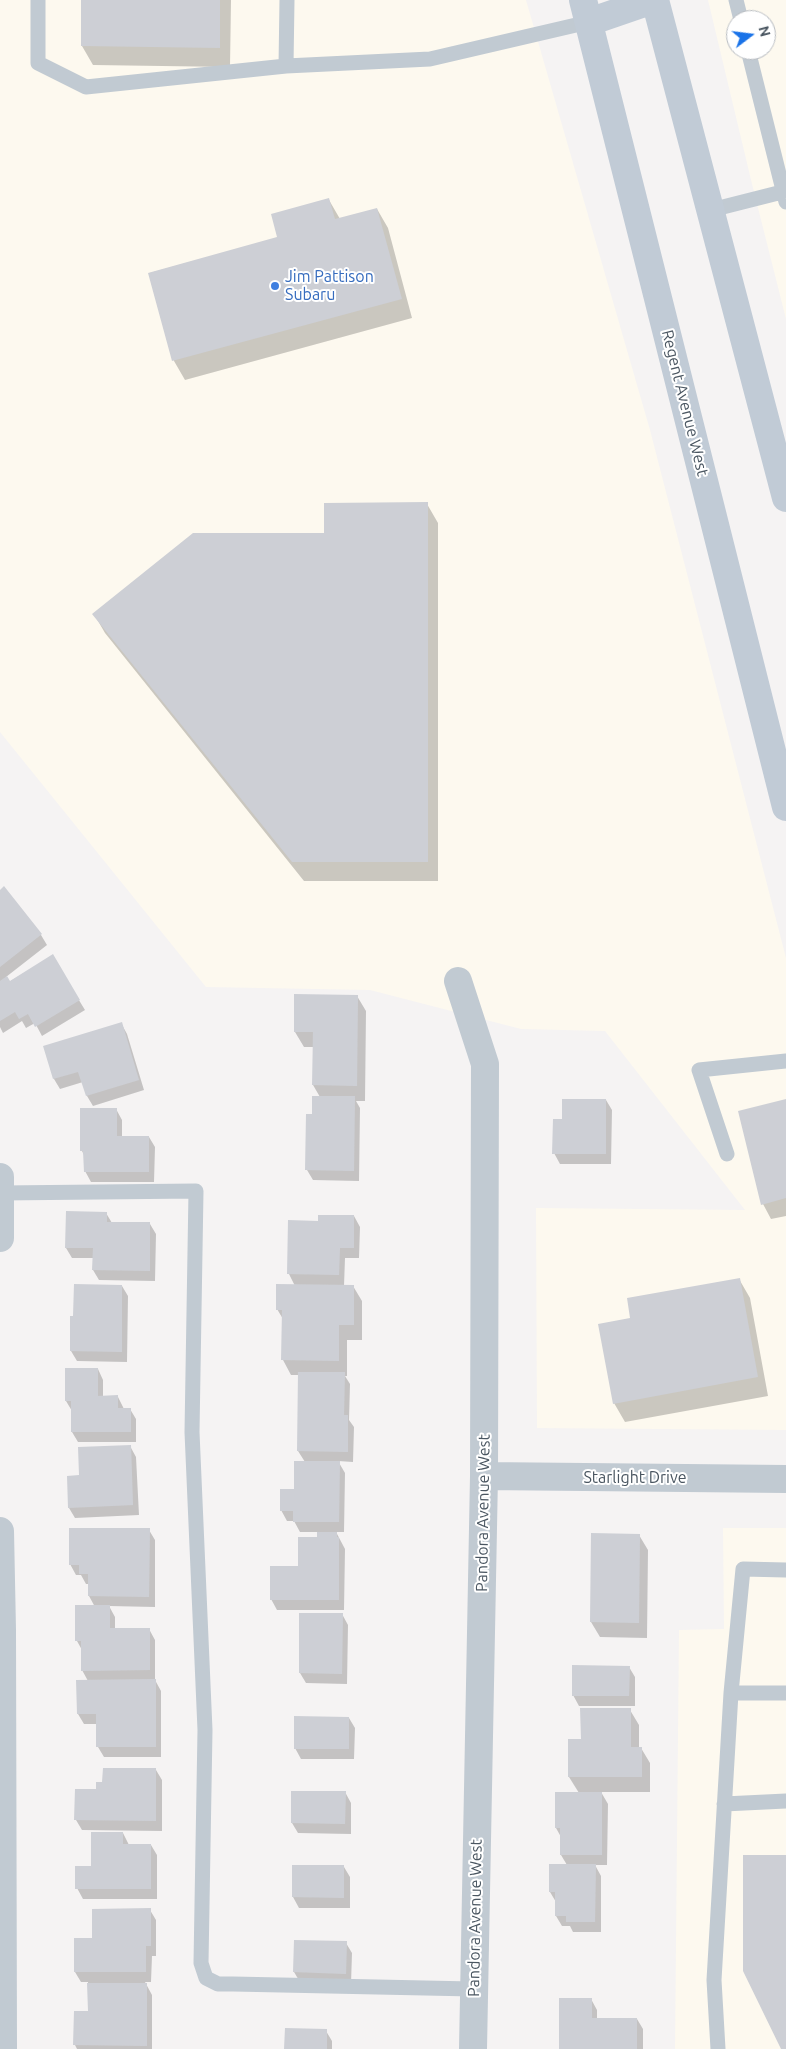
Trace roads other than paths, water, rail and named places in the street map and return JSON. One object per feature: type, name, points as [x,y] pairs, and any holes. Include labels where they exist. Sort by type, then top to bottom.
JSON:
[{"type":"main road","points":[[586,11],[654,0],[786,498]]},
{"type":"main road","name":"Regent Avenue West","points":[[586,11],[780,765],[786,807]]},
{"type":"street","name":"Pandora Avenue West","points":[[458,981],[485,1064],[484,1476],[473,2049]]},
{"type":"street","points":[[0,1185],[0,1238]]},
{"type":"street","name":"Starlight Drive","points":[[484,1476],[786,1479]]},
{"type":"street","points":[[0,1531],[3,2049]]},
{"type":"lane","points":[[38,0],[38,63],[86,87],[286,66],[430,59],[586,11]]},
{"type":"lane","points":[[286,66],[287,0]]},
{"type":"lane","points":[[711,210],[785,195],[751,60]]},
{"type":"lane","points":[[727,1154],[699,1070],[786,1061]]},
{"type":"lane","points":[[0,1185],[196,1191],[192,1432],[205,1730],[201,1963],[206,1978],[218,1984],[473,1989]]},
{"type":"lane","points":[[718,2049],[714,1980],[731,1692],[744,1569],[786,1570]]},
{"type":"lane","points":[[731,1692],[786,1694]]},
{"type":"lane","points":[[724,1804],[786,1801]]},
{"type":"place","name":"Jim Pattison Subaru","points":[[275,286]]}]
